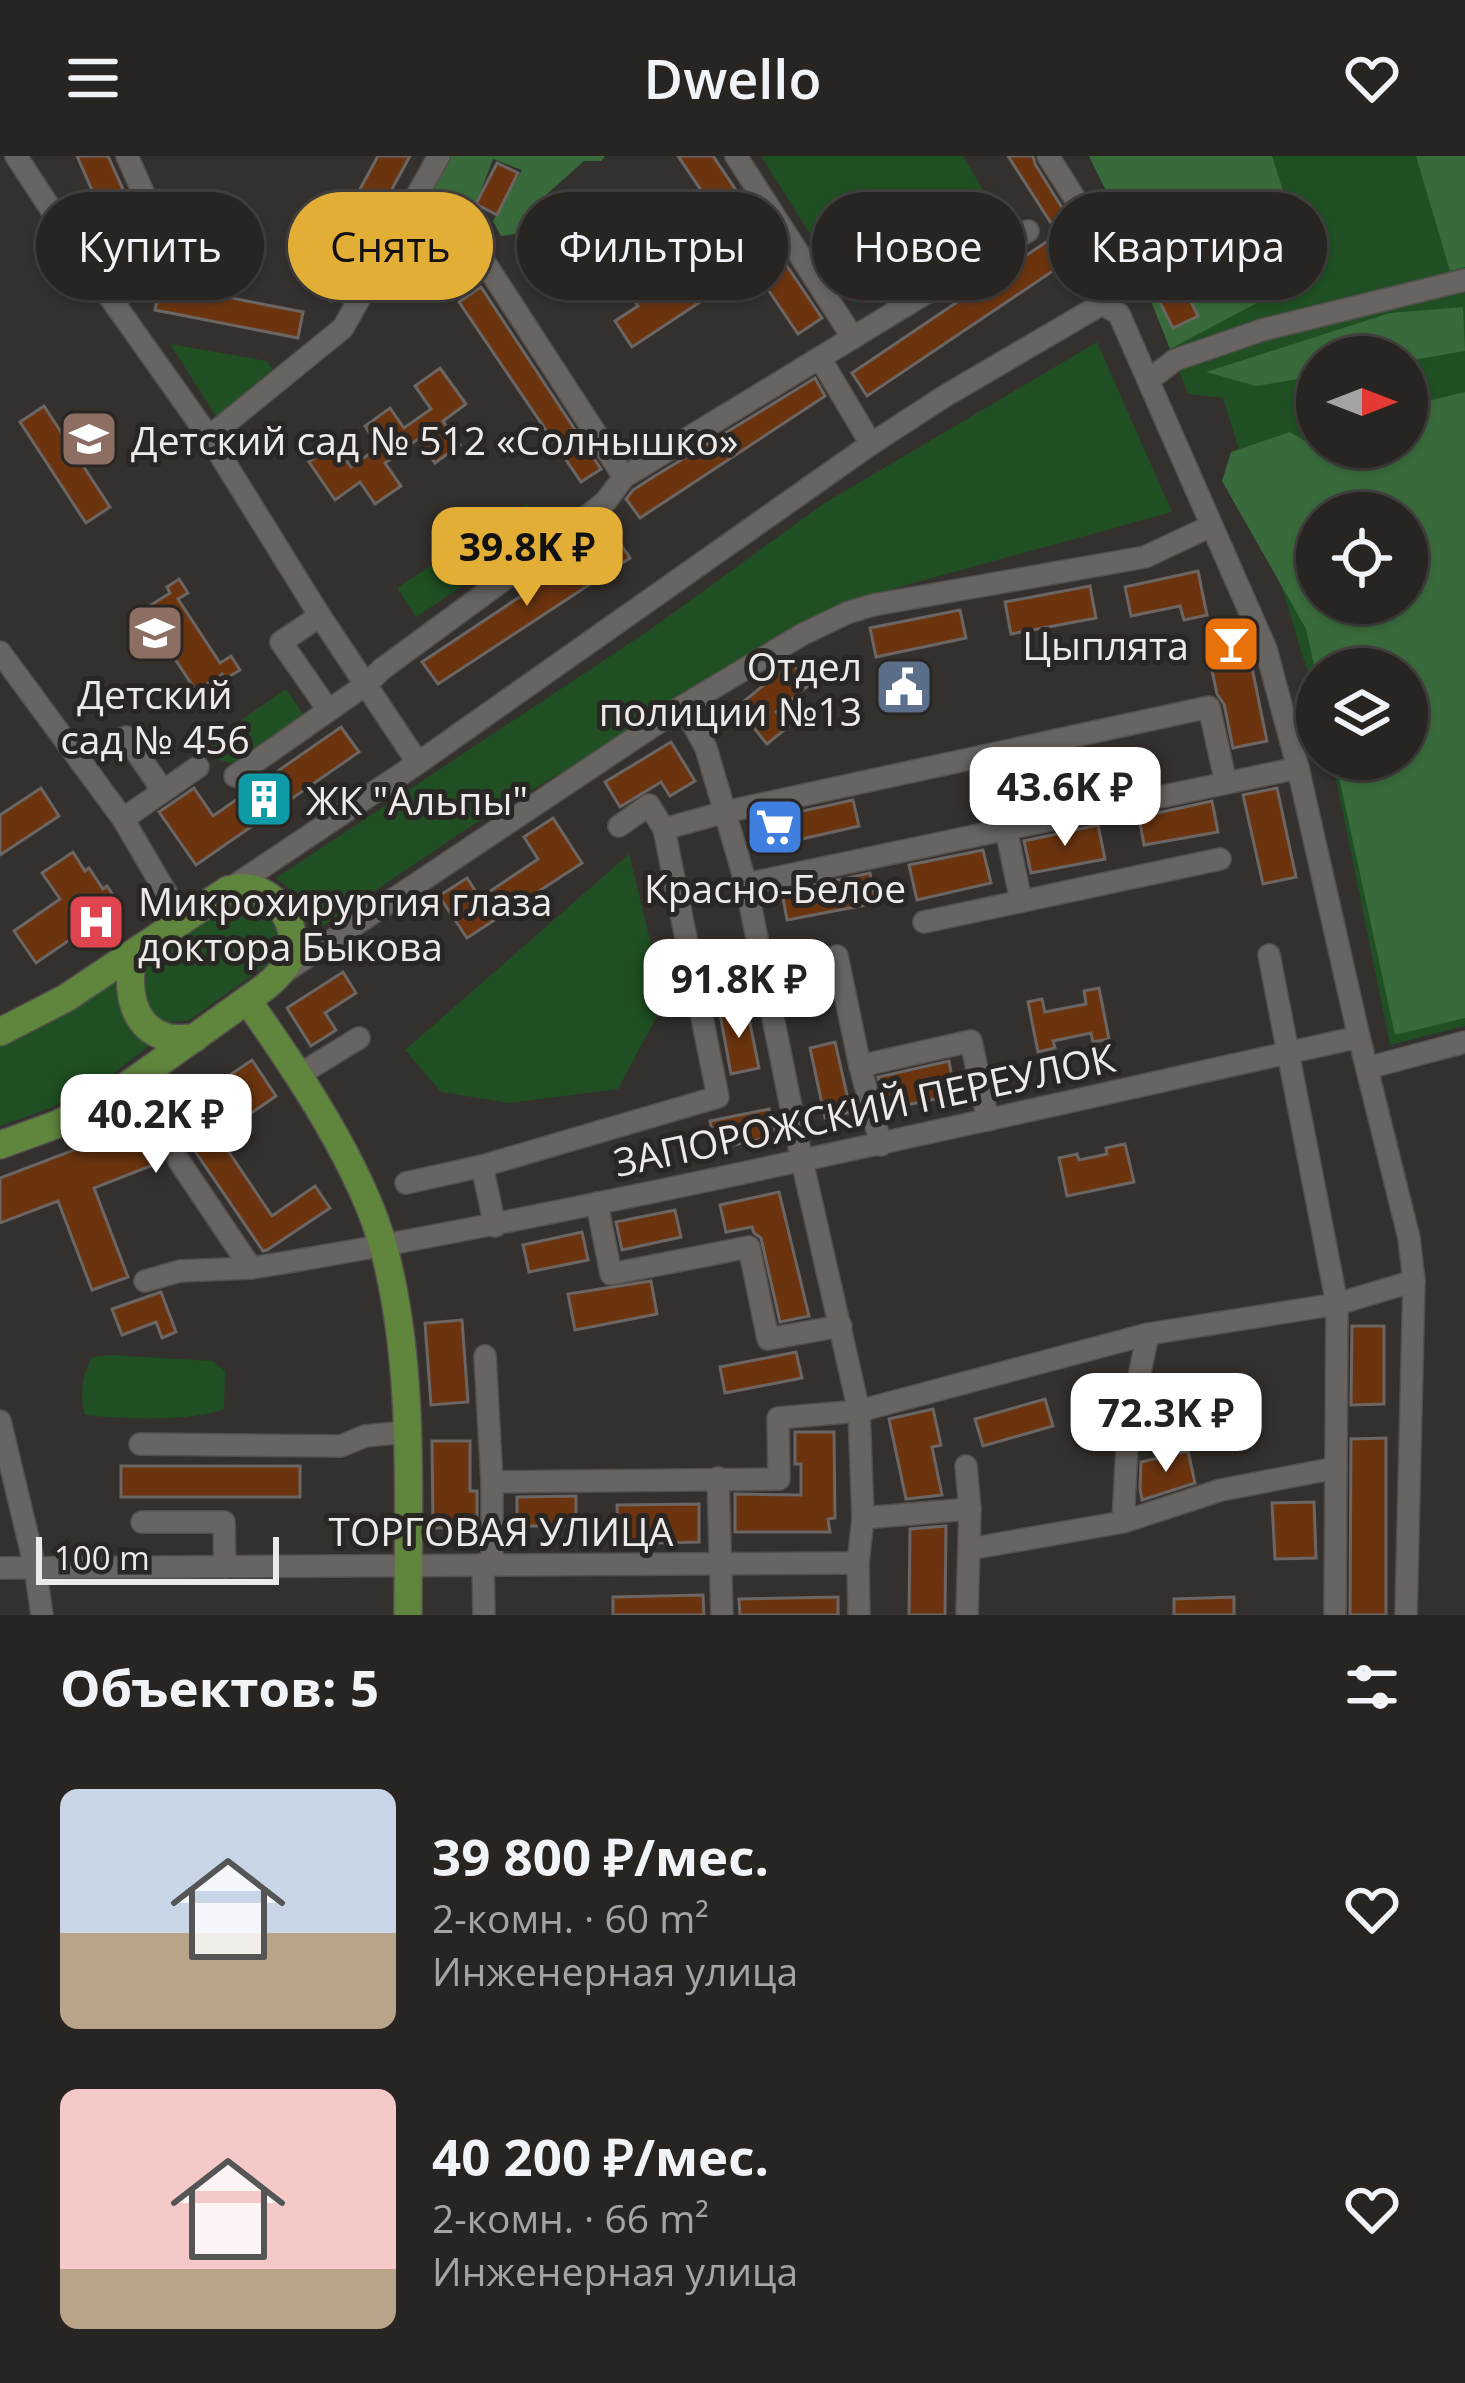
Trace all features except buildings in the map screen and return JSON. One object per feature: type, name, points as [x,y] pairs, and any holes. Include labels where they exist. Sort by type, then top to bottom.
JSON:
[{"type":"main road","points":[[0,1031],[67,998],[228,890],[260,890],[285,912],[293,941],[291,956],[279,976],[118,1092],[58,1124],[0,1145]]},
{"type":"main road","points":[[133,954],[128,980],[138,1014],[152,1031],[169,1039],[195,1038]]},
{"type":"main road","points":[[247,1000],[362,1188],[383,1247],[400,1333],[407,1615]]},
{"type":"street","points":[[16,156],[209,436],[418,763]]},
{"type":"street","points":[[127,156],[143,192]]},
{"type":"street","points":[[419,192],[439,156]]},
{"type":"street","points":[[736,156],[853,338]]},
{"type":"street","points":[[228,890],[418,763],[871,444],[1102,304],[1109,276],[1100,238],[1048,156]]},
{"type":"street","points":[[235,776],[368,683],[606,501],[624,477],[1028,230]]},
{"type":"street","points":[[493,275],[624,477]]},
{"type":"street","points":[[1150,380],[1175,360],[1262,329],[1465,280]]},
{"type":"street","points":[[209,436],[343,328],[358,300]]},
{"type":"street","points":[[1102,304],[1119,314],[1228,558],[1266,649],[1296,761]]},
{"type":"street","points":[[820,358],[871,444]]},
{"type":"street","points":[[279,976],[682,706],[803,634],[873,605],[1145,557],[1211,526]]},
{"type":"street","points":[[320,616],[281,642],[322,701]]},
{"type":"street","points":[[0,652],[123,819],[184,917]]},
{"type":"street","points":[[682,706],[706,748],[746,884],[859,1411],[859,1615]]},
{"type":"street","points":[[664,829],[1209,707],[1226,783]]},
{"type":"street","points":[[126,737],[163,791]]},
{"type":"street","points":[[123,819],[198,767]]},
{"type":"street","points":[[746,884],[1296,768]]},
{"type":"street","points":[[1301,780],[1408,1238],[1414,1281],[1412,1610]]},
{"type":"street","points":[[406,1183],[482,1166],[718,1097],[664,829],[649,805],[620,826]]},
{"type":"street","points":[[1006,829],[1021,901]]},
{"type":"street","points":[[924,922],[1220,859]]},
{"type":"street","points":[[1269,955],[1337,1304],[1335,1615]]},
{"type":"street","points":[[837,956],[881,1144]]},
{"type":"street","points":[[1433,1050],[1443,1037],[1465,1032]]},
{"type":"street","name":"ЗАПОРОЖСКИЙ ПЕРЕУЛОК","points":[[145,1281],[180,1271],[251,1268],[495,1226],[1359,1037]]},
{"type":"street","points":[[297,1076],[359,1038]]},
{"type":"street","points":[[860,1066],[971,1041],[988,1120]]},
{"type":"street","points":[[1367,1068],[1465,1042]]},
{"type":"street","points":[[179,1160],[251,1268]]},
{"type":"street","points":[[482,1166],[495,1226]]},
{"type":"street","points":[[596,1203],[610,1274],[749,1247],[769,1339],[841,1326]]},
{"type":"street","points":[[492,1481],[779,1479],[778,1418],[859,1411],[1148,1334],[1337,1304],[1414,1281]]},
{"type":"street","points":[[1123,1522],[1128,1428],[1148,1334]]},
{"type":"street","points":[[484,1615],[492,1481],[485,1356]]},
{"type":"street","points":[[0,1421],[42,1615]]},
{"type":"street","points":[[140,1444],[341,1446],[365,1436],[406,1432]]},
{"type":"street","points":[[966,1466],[970,1509],[967,1615]]},
{"type":"street","points":[[969,1549],[1123,1522],[1221,1490],[1336,1468]]},
{"type":"street","points":[[718,1478],[722,1615]]},
{"type":"street","points":[[862,1518],[970,1509]]},
{"type":"street","points":[[142,1522],[224,1522],[225,1567]]},
{"type":"street","name":"ТОРГОВАЯ УЛИЦА","points":[[0,1568],[858,1563]]},
{"type":"green space","points":[[450,156],[605,156],[601,161],[584,161],[549,192],[517,192],[517,234],[501,236],[493,221],[522,170],[493,159],[481,192],[428,192]]},
{"type":"green space","points":[[761,156],[963,156],[984,192],[812,192],[812,237],[788,192]]},
{"type":"green space","points":[[1089,156],[1465,156],[1465,1026],[1390,1045],[1336,780],[1428,780],[1428,648],[1300,648],[1223,398],[1188,394],[1151,300],[1327,300],[1327,192],[1107,192]]},
{"type":"green space","points":[[1089,156],[1272,156],[1283,192],[1107,192]]},
{"type":"green space","points":[[1416,156],[1465,156],[1465,267],[1450,271]]},
{"type":"green space","points":[[1151,300],[1263,300],[1170,349]]},
{"type":"green space","points":[[1463,307],[1465,351],[1428,357],[1428,336],[1318,336],[1390,313]]},
{"type":"green space","points":[[1097,342],[1172,512],[852,600],[468,828],[314,932],[306,901],[276,878],[651,629],[823,504]]},
{"type":"green space","points":[[1296,343],[1296,379],[1256,386],[1206,372]]},
{"type":"green space","points":[[170,344],[267,361],[276,374],[218,419]]},
{"type":"green space","points":[[1465,392],[1465,1018],[1395,1035],[1340,780],[1428,780],[1428,648],[1310,648],[1303,624],[1428,624],[1428,492],[1296,492],[1296,611],[1222,481],[1231,452],[1290,432],[1296,436],[1296,468],[1428,468],[1428,401]]},
{"type":"green space","points":[[527,504],[544,529],[486,568],[470,543]]},
{"type":"green space","points":[[445,556],[464,585],[416,617],[397,588]]},
{"type":"green space","points":[[286,689],[306,718],[239,765],[215,759],[205,745]]},
{"type":"green space","points":[[629,854],[665,1001],[618,1089],[509,1103],[441,1092],[405,1050]]},
{"type":"green space","points":[[234,895],[252,895],[273,915],[279,927],[278,957],[188,1021],[167,1022],[152,1016],[136,993],[145,959]]},
{"type":"green space","points":[[116,981],[122,1006],[155,1041],[108,1078],[55,1106],[0,1126],[0,1043]]},
{"type":"green space","points":[[92,1357],[213,1361],[225,1371],[224,1409],[175,1418],[85,1415],[82,1392]]},
{"type":"place","name":"Детский сад № 512 «Солнышко»","points":[[89,439]]},
{"type":"place","name":"Детский сад № 456","points":[[155,633]]},
{"type":"place","name":"Цыплята","points":[[1231,644]]},
{"type":"place","name":"Отдел полиции №13","points":[[904,687]]},
{"type":"place","name":"ЖК \"Альпы\"","points":[[264,799]]},
{"type":"place","name":"Красно-Белое","points":[[775,827]]},
{"type":"place","name":"Микрохирургия глаза доктора Быкова","points":[[96,922]]}]
